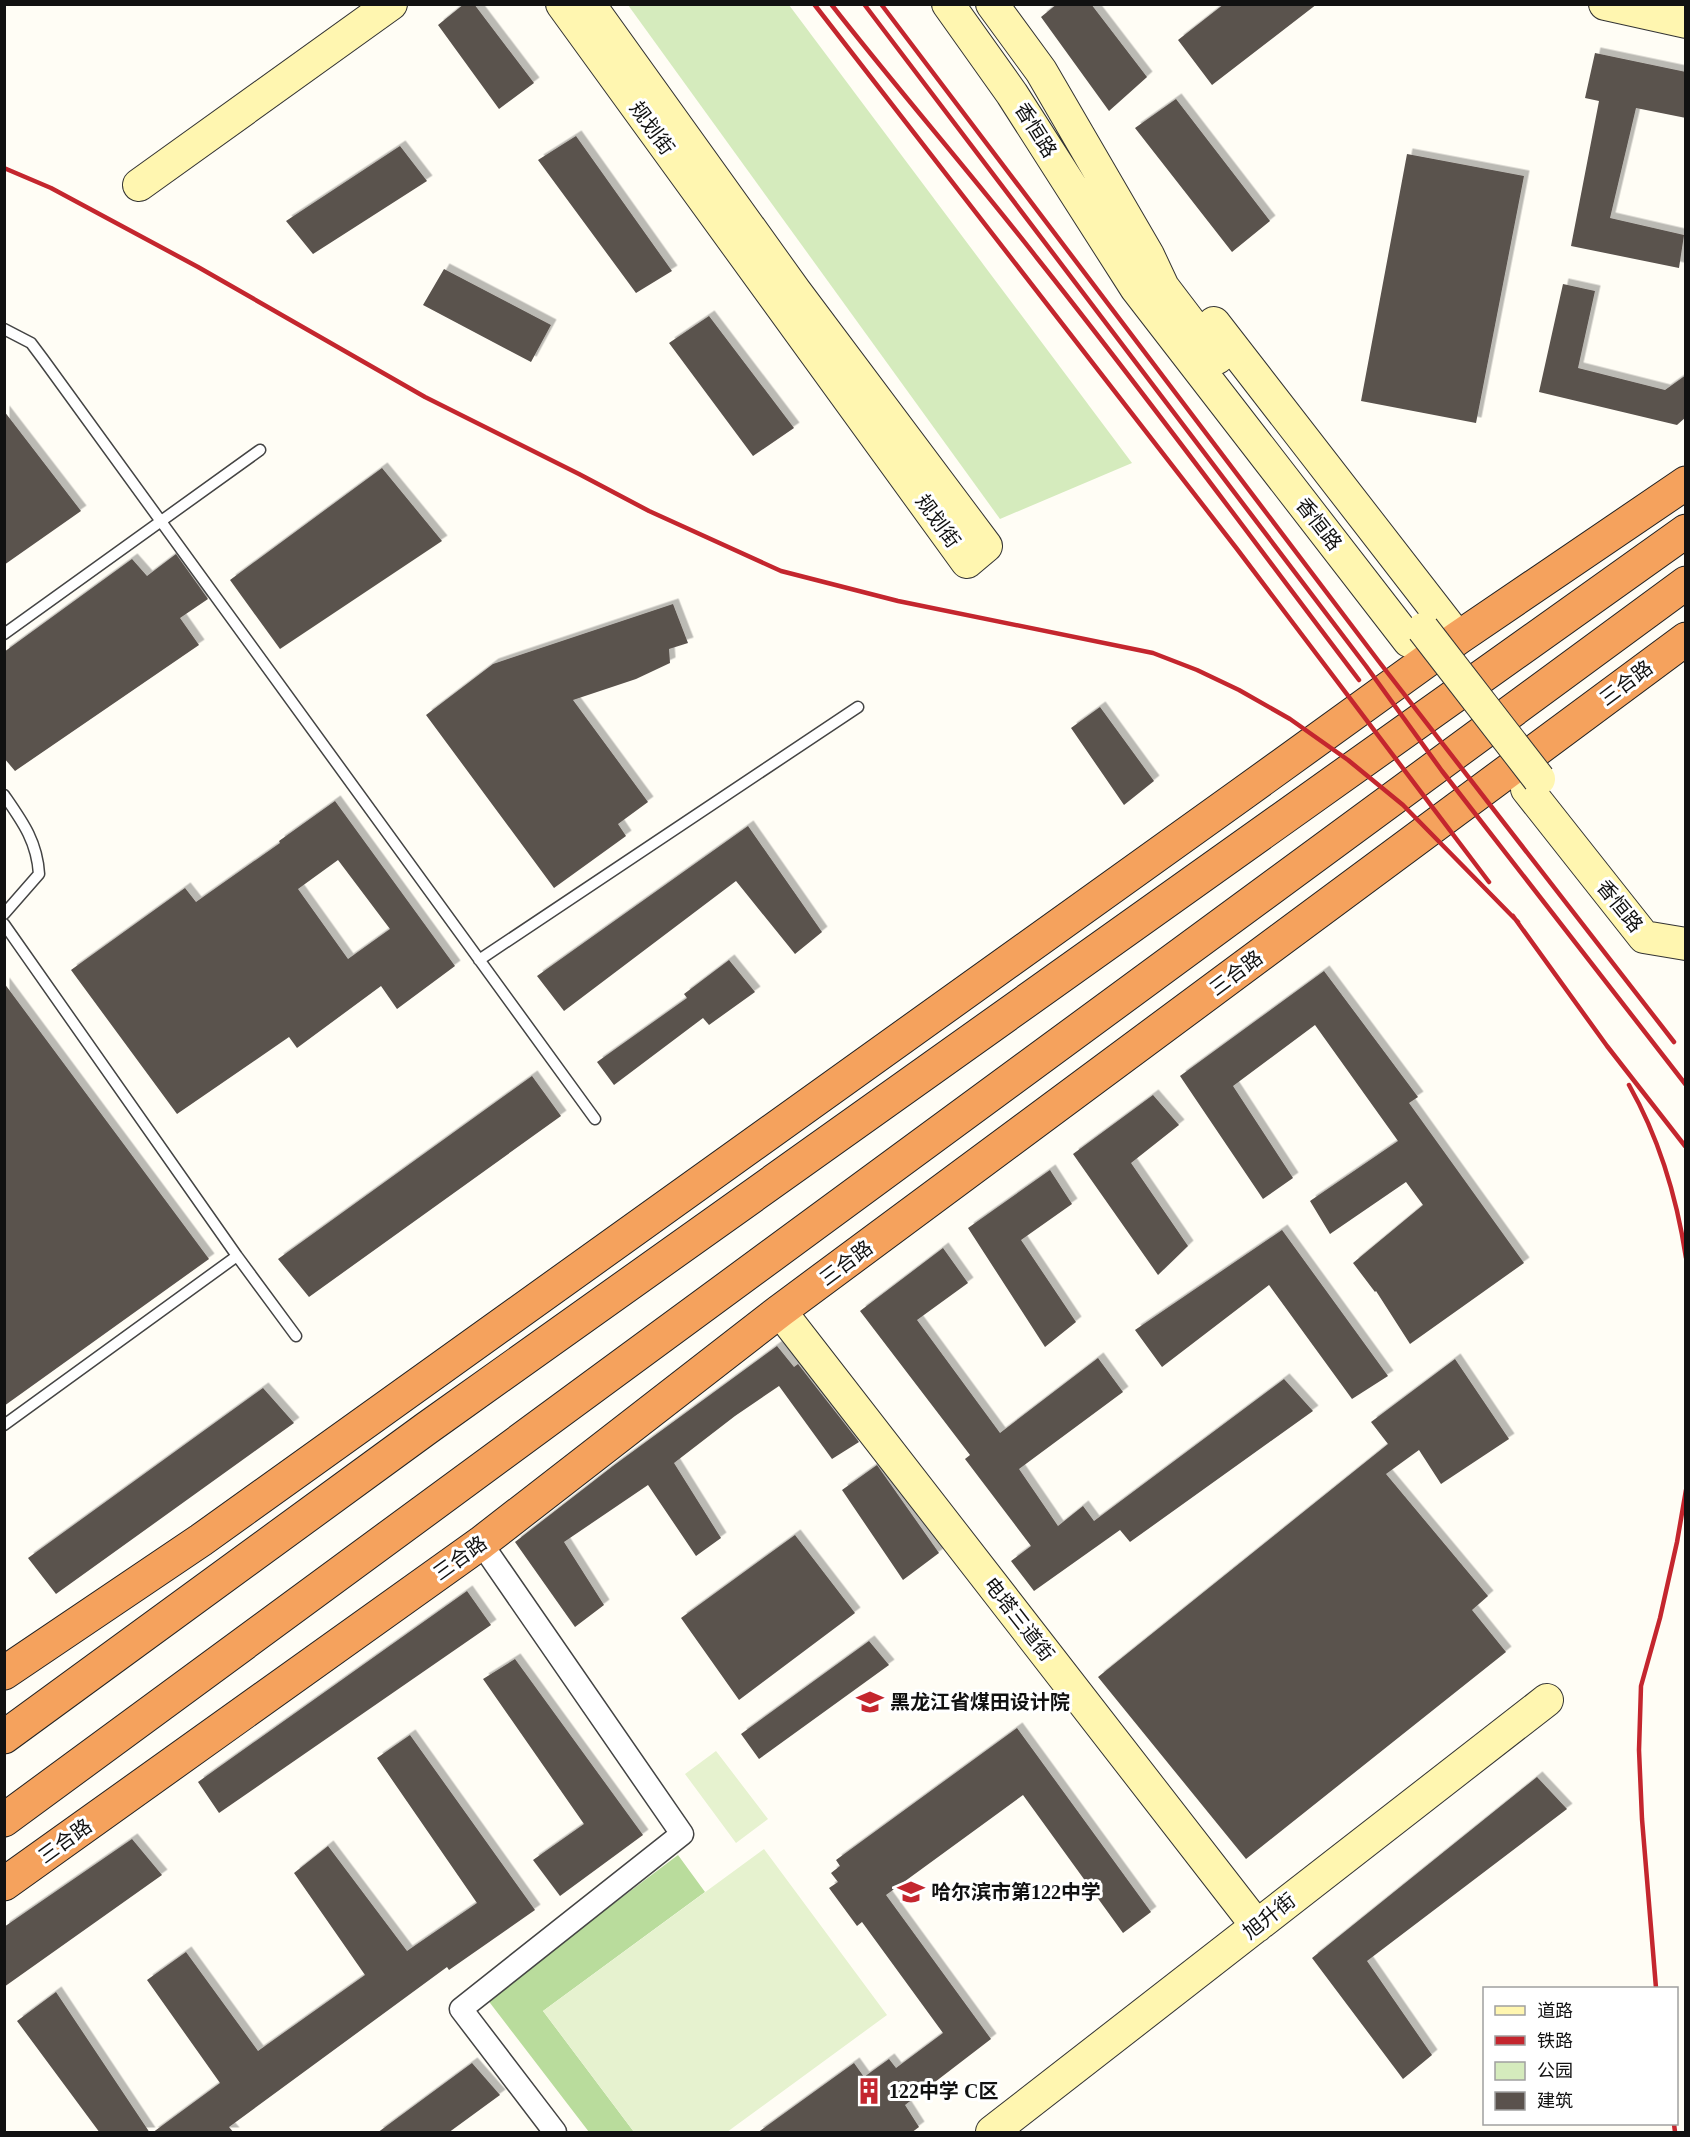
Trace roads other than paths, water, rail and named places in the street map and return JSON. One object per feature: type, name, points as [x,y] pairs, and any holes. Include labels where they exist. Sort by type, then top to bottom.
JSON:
[{"type":"highway","points":[[4,1672],[201,1540],[1458,638],[1686,483]]},
{"type":"highway","points":[[4,1737],[427,1428],[1686,531]]},
{"type":"highway","points":[[4,1820],[1686,583]]},
{"type":"highway","name":"三合路","points":[[4,1884],[481,1543],[780,1311],[1686,639]]},
{"type":"highway","points":[[201,1540],[427,1428]]},
{"type":"highway","points":[[4,1838],[60,1780]]},
{"type":"main road","points":[[139,185],[391,4]]},
{"type":"main road","name":"规划街","points":[[562,4],[967,562],[986,546],[795,291],[589,4]]},
{"type":"main road","name":"香恒路","points":[[948,4],[1012,94],[1136,288],[1533,784],[1644,937],[1686,944]]},
{"type":"main road","name":"香恒路","points":[[993,4],[1041,71],[1148,255],[1163,286],[1416,635]]},
{"type":"main road","points":[[1605,4],[1686,22]]},
{"type":"main road","points":[[1108,186],[1458,638]]},
{"type":"main road","name":"电塔三道街","points":[[780,1311],[1257,1926]]},
{"type":"main road","name":"旭升街","points":[[992,2133],[1547,1700]]},
{"type":"street","points":[[481,1543],[682,1834],[461,2009],[555,2133]]},
{"type":"lane","points":[[4,329],[31,343],[595,1119]]},
{"type":"lane","points":[[4,633],[260,450]]},
{"type":"lane","points":[[479,960],[858,707]]},
{"type":"lane","points":[[4,795],[27,828],[38,859],[39,874],[4,914]]},
{"type":"lane","points":[[4,924],[237,1256],[296,1336]]},
{"type":"lane","points":[[4,1425],[237,1256]]},
{"type":"railway","points":[[814,4],[1237,549],[1489,882]]},
{"type":"railway","points":[[831,4],[1078,310],[1359,680]]},
{"type":"railway","points":[[864,4],[1366,666],[1442,771],[1686,1085]]},
{"type":"railway","points":[[881,4],[1380,663],[1674,1042]]},
{"type":"railway","points":[[4,168],[51,188],[198,267],[425,397],[649,511],[781,571],[898,601],[1153,653],[1239,690],[1290,719],[1348,760],[1403,805],[1518,922]]},
{"type":"railway","points":[[1513,916],[1607,1046],[1685,1146]]},
{"type":"railway","points":[[1629,1085],[1658,1147],[1678,1214],[1686,1258]]},
{"type":"railway","points":[[1656,1987],[1642,1819],[1639,1750],[1641,1686],[1660,1618],[1686,1490]]},
{"type":"railway","points":[[1674,2125],[1675,2132]]},
{"type":"place","name":"黑龙江省煤田设计院","points":[[870,1702]]},
{"type":"place","name":"哈尔滨市第122中学","points":[[911,1892]]},
{"type":"place","name":"122中学 C区","points":[[869,2091]]}]
